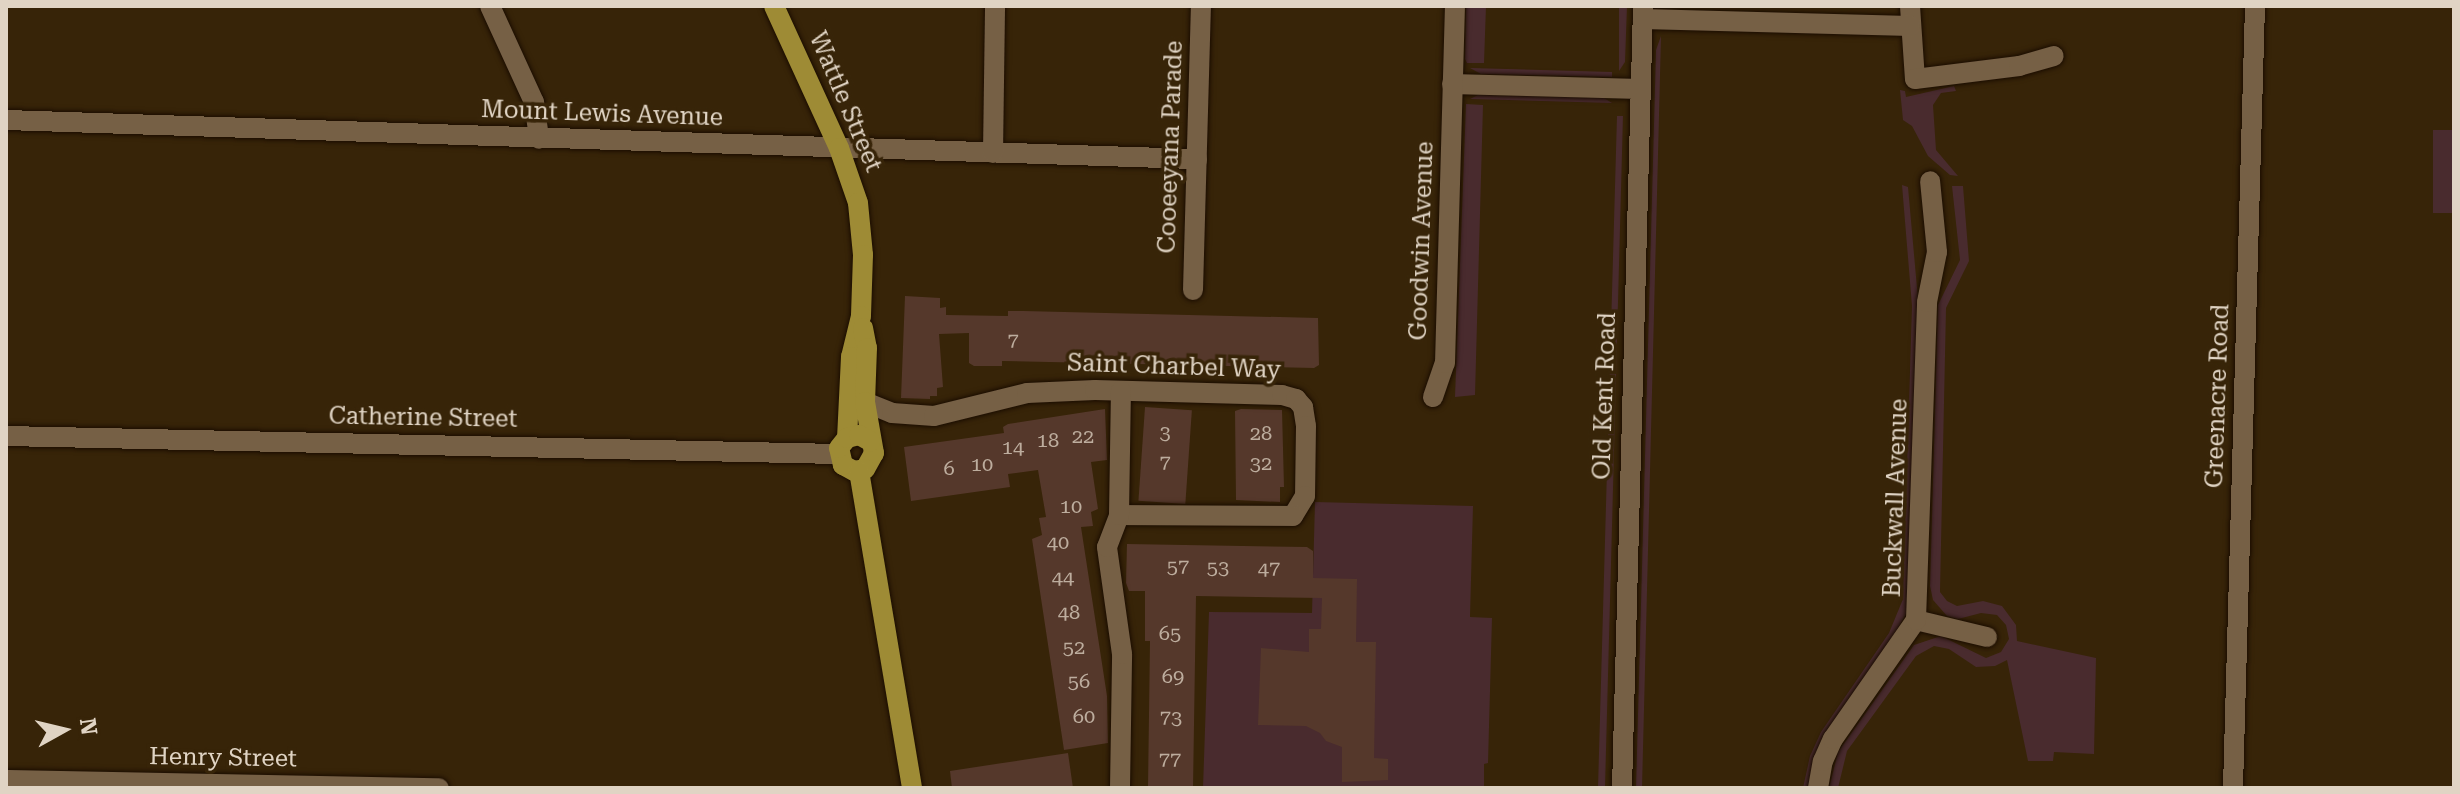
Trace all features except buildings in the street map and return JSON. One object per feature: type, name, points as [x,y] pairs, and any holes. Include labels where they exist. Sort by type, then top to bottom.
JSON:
[{"type":"main road","name":"Wattle Street","points":[[774,6],[839,148],[858,203],[863,255],[861,316],[851,357],[843,446]]},
{"type":"main road","name":"Wattle Street","points":[[861,316],[867,348],[865,402],[870,441]]},
{"type":"main road","points":[[859,435],[870,441],[873,459],[859,471],[848,469],[843,446],[859,435]]},
{"type":"main road","points":[[859,471],[912,788]]},
{"type":"street","points":[[490,6],[534,102],[539,139]]},
{"type":"street","points":[[993,153],[995,6]]},
{"type":"street","name":"Cooeeyana Parade","points":[[1193,290],[1201,6]]},
{"type":"street","name":"Goodwin Avenue","points":[[1433,397],[1445,363],[1455,6]]},
{"type":"street","name":"Greenacre Road","points":[[2233,788],[2255,6]]},
{"type":"street","points":[[1643,12],[1910,16],[1915,79],[2019,66],[2054,56]]},
{"type":"street","name":"Old Kent Road","points":[[1622,788],[1643,12]]},
{"type":"street","points":[[1452,84],[1640,89]]},
{"type":"street","name":"Mount Lewis Avenue","points":[[6,120],[1197,159]]},
{"type":"street","name":"Buckwall Avenue","points":[[1818,788],[1823,761],[1833,739],[1916,620],[1927,302],[1937,252],[1930,181]]},
{"type":"street","points":[[1120,788],[1122,654],[1107,547],[1119,515],[1121,391]]},
{"type":"street","name":"Saint Charbel Way","points":[[865,402],[892,413],[934,416],[1027,393],[1121,391],[1291,396],[1303,407],[1306,426],[1305,496],[1293,516],[1119,515]]},
{"type":"street","name":"Catherine Street","points":[[6,436],[843,446]]},
{"type":"street","points":[[1916,620],[1987,637]]},
{"type":"street","name":"Henry Street","points":[[6,780],[439,788]]},
{"type":"shaded area","points":[[1466,6],[1486,6],[1484,63],[1467,63],[1465,59]]},
{"type":"shaded area","points":[[1619,6],[1627,6],[1625,62],[1619,71]]},
{"type":"shaded area","points":[[1661,36],[1642,788],[1636,788],[1656,50]]},
{"type":"shaded area","points":[[1470,68],[1612,72],[1612,77],[1481,74]]},
{"type":"shaded area","points":[[1954,86],[1956,91],[1941,93],[1933,105],[1936,150],[1958,176],[1950,175],[1928,156],[1912,126],[1903,120],[1900,90],[1905,91],[1906,97]]},
{"type":"shaded area","points":[[1478,95],[1604,98],[1612,103],[1470,99]]},
{"type":"shaded area","points":[[1466,104],[1483,105],[1475,395],[1455,397]]},
{"type":"shaded area","points":[[1617,116],[1623,116],[1605,788],[1598,788]]},
{"type":"shaded area","points":[[2433,130],[2454,130],[2454,213],[2433,213]]},
{"type":"shaded area","points":[[1902,185],[1908,187],[1918,299],[1907,612],[1809,788],[1803,788],[1810,756],[1821,732],[1889,633],[1903,599],[1912,306]]},
{"type":"shaded area","points":[[1952,186],[1963,186],[1969,261],[1946,308],[1940,592],[1947,601],[1957,606],[1983,601],[2002,606],[2016,625],[2017,641],[2096,658],[2094,754],[2054,752],[2053,761],[2028,761],[2007,660],[1995,666],[1976,667],[1949,649],[1934,646],[1916,656],[1847,751],[1838,788],[1829,788],[1838,752],[1914,645],[1941,636],[1986,658],[2001,652],[2009,639],[2006,625],[1997,615],[1981,613],[1958,619],[1947,616],[1933,600],[1930,586],[1938,305],[1960,260]]},
{"type":"shaded area","points":[[1315,502],[1473,506],[1470,617],[1492,618],[1488,763],[1484,764],[1484,788],[1203,788],[1209,612],[1312,613]]}]
